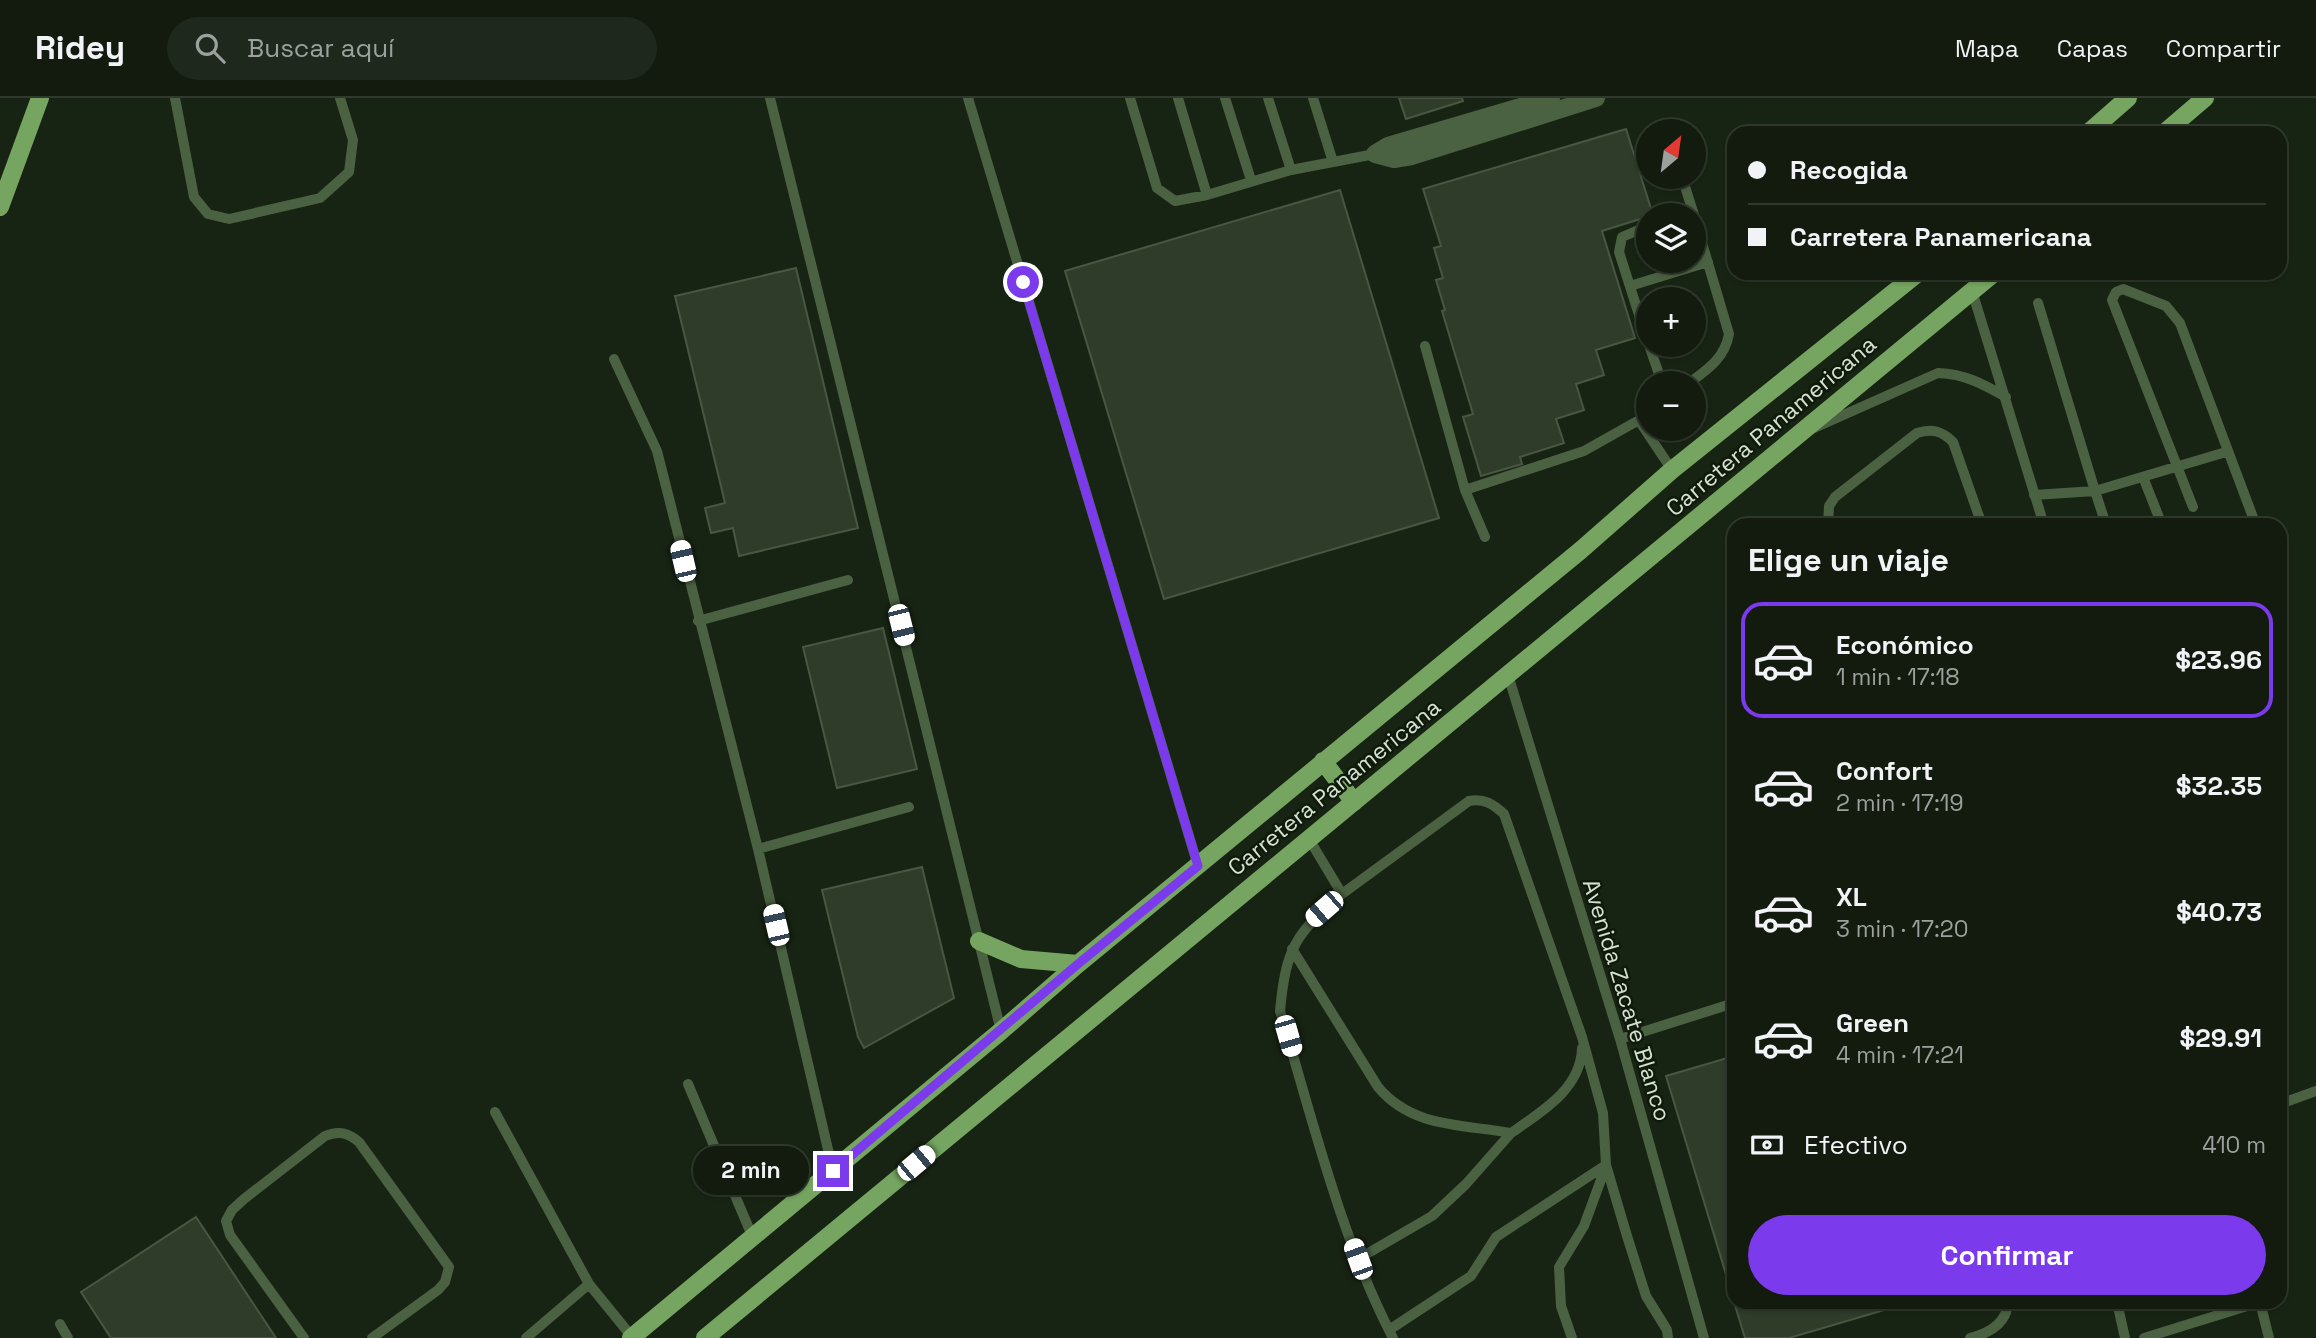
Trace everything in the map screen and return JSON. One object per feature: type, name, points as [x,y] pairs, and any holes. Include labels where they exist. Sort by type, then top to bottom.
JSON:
[{"type":"main road","points":[[0,207],[40,98]]},
{"type":"main road","points":[[2096,126],[2128,98]]},
{"type":"main road","points":[[2172,126],[2205,98]]},
{"type":"main road","name":"Carretera Panamericana","points":[[632,1338],[1078,964],[1581,550],[1672,470],[1909,280]]},
{"type":"main road","name":"Carretera Panamericana","points":[[713,1335],[1985,280]]},
{"type":"main road","points":[[1323,761],[1354,802]]},
{"type":"main road","points":[[979,941],[1020,960],[1078,964]]},
{"type":"street","points":[[1376,154],[1388,146],[1551,98]]},
{"type":"street","points":[[1376,154],[1394,159],[1412,156],[1596,98]]},
{"type":"lane","points":[[175,98],[194,197],[208,214],[229,219],[320,198],[349,172],[353,140],[341,98]]},
{"type":"lane","points":[[770,98],[1001,1031]]},
{"type":"lane","points":[[968,98],[1198,866]]},
{"type":"lane","points":[[1130,98],[1157,188],[1175,201],[1207,195],[1291,170],[1376,154]]},
{"type":"lane","points":[[1178,98],[1207,195]]},
{"type":"lane","points":[[1225,98],[1251,180]]},
{"type":"lane","points":[[1268,98],[1291,170]]},
{"type":"lane","points":[[1313,98],[1333,162]]},
{"type":"lane","points":[[1636,230],[1629,232],[1619,244],[1619,252],[1636,304]]},
{"type":"lane","points":[[1705,371],[1714,364],[1727,345],[1729,334],[1706,256]]},
{"type":"lane","points":[[1630,286],[1708,262]]},
{"type":"lane","points":[[2193,507],[2112,300],[2116,292],[2123,289],[2166,306],[2180,323],[2226,452],[2253,518]]},
{"type":"lane","points":[[1972,291],[2042,518]]},
{"type":"lane","points":[[2038,303],[2104,518]]},
{"type":"lane","points":[[1425,346],[1465,490],[1485,537]]},
{"type":"lane","points":[[614,359],[657,451],[758,849],[833,1171]]},
{"type":"lane","points":[[1801,434],[1938,373],[1976,380],[2006,397]]},
{"type":"lane","points":[[1465,490],[1584,451],[1636,422]]},
{"type":"lane","points":[[1828,518],[1829,506],[1835,497],[1917,433],[1926,430],[1945,435],[1953,442],[1980,518]]},
{"type":"lane","points":[[1656,441],[1672,470]]},
{"type":"lane","points":[[2034,495],[2095,491],[2226,452]]},
{"type":"lane","points":[[2143,477],[2159,518]]},
{"type":"lane","points":[[698,621],[848,580]]},
{"type":"lane","name":"Avenida Zacate Blanco","points":[[1508,675],[1620,1039],[1704,1338]]},
{"type":"lane","points":[[1606,1165],[1496,1237],[1471,1276],[1391,1334],[1375,1303],[1339,1206],[1280,1011],[1283,983],[1292,949],[1307,925],[1342,894],[1469,801],[1478,799],[1492,803],[1504,814],[1582,1037],[1602,1112],[1606,1165],[1646,1296],[1667,1330],[1668,1338]]},
{"type":"lane","points":[[758,849],[909,807]]},
{"type":"lane","points":[[1309,839],[1342,894]]},
{"type":"lane","points":[[1292,949],[1378,1087],[1391,1103],[1422,1119],[1511,1133]]},
{"type":"lane","points":[[1620,1039],[1727,1005]]},
{"type":"lane","points":[[1358,1259],[1432,1216],[1466,1184],[1511,1133],[1556,1101],[1573,1079],[1582,1056],[1582,1037]]},
{"type":"lane","points":[[688,1084],[753,1238]]},
{"type":"lane","points":[[2287,1101],[2316,1091]]},
{"type":"lane","points":[[495,1112],[589,1284],[632,1338]]},
{"type":"lane","points":[[304,1338],[230,1235],[226,1221],[238,1204],[325,1136],[334,1132],[343,1133],[359,1142],[449,1267],[445,1282],[438,1290],[372,1338]]},
{"type":"lane","points":[[1572,1338],[1561,1306],[1559,1267],[1584,1226],[1606,1165]]},
{"type":"lane","points":[[526,1338],[589,1284]]},
{"type":"lane","points":[[1970,1338],[1982,1335],[2002,1321],[2007,1309]]},
{"type":"lane","points":[[2119,1309],[2125,1338]]},
{"type":"lane","points":[[2144,1338],[2237,1309]]},
{"type":"lane","points":[[2262,1309],[2269,1338]]},
{"type":"lane","points":[[60,1324],[68,1338]]},
{"type":"building","points":[[1399,98],[1462,98],[1463,101],[1406,119]]},
{"type":"building","points":[[1626,129],[1636,161],[1636,189],[1645,189],[1649,203],[1636,203],[1636,220],[1602,231],[1635,338],[1596,350],[1604,375],[1576,384],[1584,410],[1556,419],[1564,443],[1520,457],[1522,464],[1481,476],[1463,417],[1473,414],[1442,311],[1445,310],[1436,280],[1443,278],[1434,248],[1441,246],[1423,189]]},
{"type":"building","points":[[1340,190],[1439,518],[1164,599],[1065,271]]},
{"type":"building","points":[[796,268],[858,528],[739,556],[733,528],[711,533],[705,508],[725,503],[675,296]]},
{"type":"building","points":[[883,628],[917,769],[837,788],[803,647]]},
{"type":"building","points":[[922,867],[954,998],[864,1048],[858,1037],[822,890]]},
{"type":"building","points":[[1727,1058],[1727,1278],[1666,1076]]},
{"type":"building","points":[[196,1217],[276,1338],[111,1338],[81,1292]]},
{"type":"building","points":[[1736,1309],[1888,1309],[1789,1338],[1745,1338]]},
{"type":"route","points":[[833,1171],[1198,866],[1023,282]]}]
